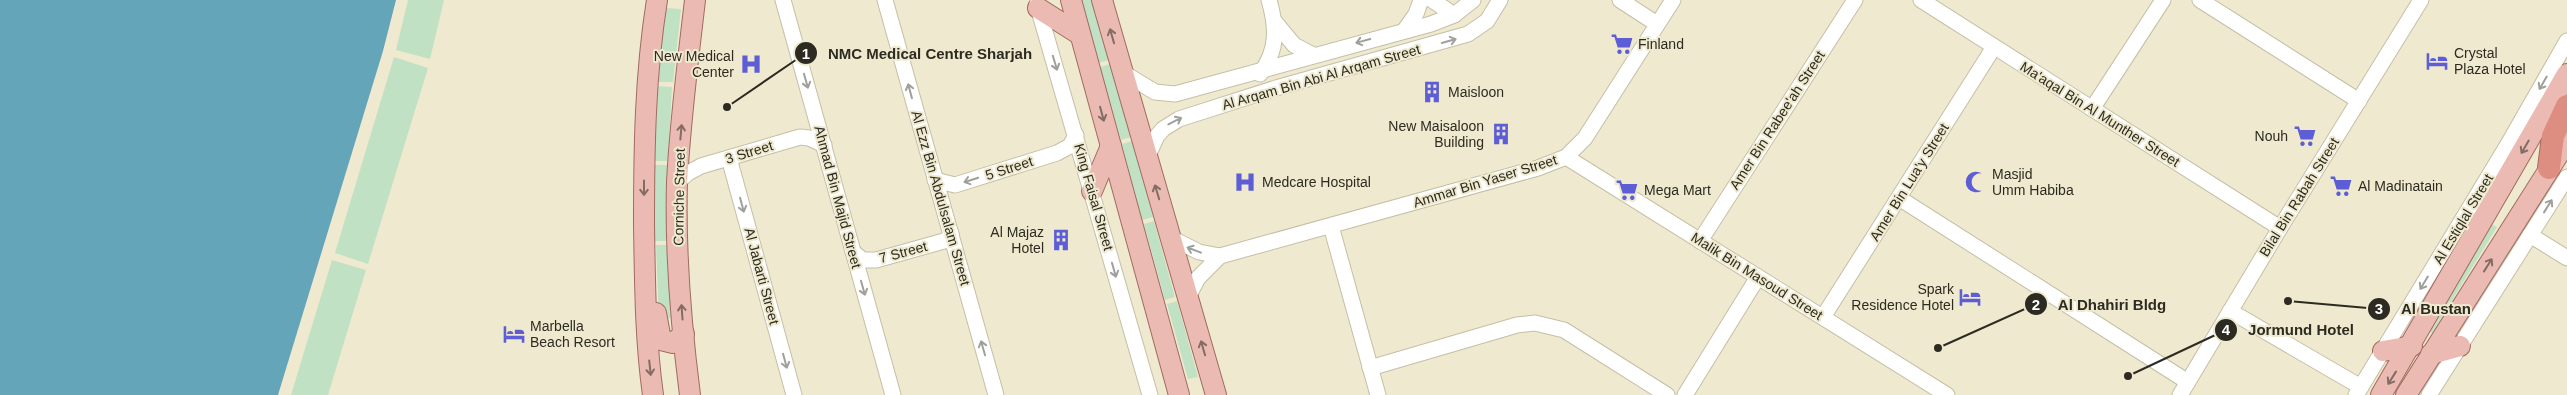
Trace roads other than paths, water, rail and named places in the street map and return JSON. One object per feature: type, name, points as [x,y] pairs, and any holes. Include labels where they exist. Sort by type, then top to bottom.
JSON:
[{"type":"highway","points":[[2558,172],[2553,136],[2567,106]]},
{"type":"main road","points":[[653,395],[647,341],[644,272],[645,119],[656,0]]},
{"type":"main road","name":"Corniche Street","points":[[690,395],[678,255],[677,182],[684,87],[695,0]]},
{"type":"main road","points":[[1071,0],[1179,395]]},
{"type":"main road","points":[[1102,0],[1216,395]]},
{"type":"main road","points":[[1037,4],[1079,34]]},
{"type":"main road","name":"Al Estiqlal Street","points":[[2381,395],[2412,346],[2567,74]]},
{"type":"main road","points":[[2406,395],[2431,354],[2558,172],[2567,141]]},
{"type":"main road","points":[[1092,192],[1111,146]]},
{"type":"main road","points":[[644,272],[653,284],[658,331],[661,340],[673,344],[684,334]]},
{"type":"main road","points":[[2383,351],[2412,346]]},
{"type":"main road","points":[[2431,354],[2460,346]]},
{"type":"street","name":"Ahmad Bin Majid Street","points":[[783,0],[893,395]]},
{"type":"street","name":"Al Ezz Bin Abdulsalam Street","points":[[885,0],[996,395]]},
{"type":"street","points":[[1206,109],[1195,108],[1192,104],[1194,99],[1246,84],[1255,79],[1264,69],[1273,50],[1275,22],[1269,0]]},
{"type":"street","points":[[1404,31],[1416,14],[1421,0]]},
{"type":"street","points":[[1432,0],[1454,15]]},
{"type":"street","name":"Al Arqam Bin Abi Al Arqam Street","points":[[1122,72],[1155,92],[1175,94],[1404,31],[1454,15],[1473,0]]},
{"type":"street","name":"Al Arqam Bin Abi Al Arqam Street","points":[[1147,158],[1163,129],[1179,119],[1206,109],[1468,34],[1487,21],[1500,0]]},
{"type":"street","points":[[1620,0],[1658,24]]},
{"type":"street","name":"Ammar Bin Yaser Street","points":[[1171,238],[1199,252],[1220,256],[1538,168],[1566,157],[1591,130],[1673,0]]},
{"type":"street","name":"Amer Bin Rabee'ah Street","points":[[1700,241],[1855,0]]},
{"type":"street","name":"Ma'aqal Bin Al Munther Street","points":[[1920,0],[2280,228]]},
{"type":"street","points":[[2092,109],[2163,0]]},
{"type":"street","points":[[2200,0],[2359,101]]},
{"type":"street","name":"Bilal Bin Rabah Street","points":[[2180,395],[2280,228],[2421,0]]},
{"type":"street","name":"King Faisal Street","points":[[1037,4],[1150,395]]},
{"type":"street","points":[[1275,22],[1294,45],[1313,55]]},
{"type":"street","points":[[1319,76],[1325,67],[1331,63],[1390,46],[1392,40],[1388,34]]},
{"type":"street","name":"Al Estiqlal Street","points":[[2358,391],[2507,146],[2567,41]]},
{"type":"street","name":"Amer Bin Lua'y Street","points":[[1823,317],[1994,47]]},
{"type":"street","name":"5 Street","points":[[935,180],[955,185],[1048,156],[1070,146],[1076,135]]},
{"type":"street","name":"3 Street","points":[[677,182],[695,169],[800,137],[824,145]]},
{"type":"street","name":"Malik Bin Masoud Street","points":[[1566,157],[1947,395]]},
{"type":"street","name":"Al Jabarti Street","points":[[729,158],[794,395]]},
{"type":"street","points":[[2429,395],[2530,235],[2558,172]]},
{"type":"street","points":[[1899,198],[2188,382]]},
{"type":"street","points":[[1331,226],[1378,395]]},
{"type":"street","name":"7 Street","points":[[853,252],[863,260],[876,260],[944,241],[949,238],[951,233]]},
{"type":"street","points":[[2530,235],[2567,258]]},
{"type":"street","name":"Ammar Bin Yaser Street","points":[[1188,297],[1198,278],[1220,256]]},
{"type":"street","points":[[1685,395],[1758,277]]},
{"type":"street","points":[[2230,310],[2358,391]]},
{"type":"street","points":[[1370,368],[1517,325],[1535,323],[1550,325],[1570,333],[1668,395]]},
{"type":"water","points":[[0,0],[396,0],[383,51],[278,395],[0,395]]},
{"type":"place","name":"Finland","points":[[1622,44]]},
{"type":"place","name":"Crystal Plaza Hotel","points":[[2437,61]]},
{"type":"place","name":"New Medical Center","points":[[751,64]]},
{"type":"place","name":"Maisloon","points":[[1432,92]]},
{"type":"place","name":"NMC Medical Centre Sharjah","points":[[727,107]]},
{"type":"place","name":"New Maisaloon Building","points":[[1501,134]]},
{"type":"place","name":"Nouh","points":[[2305,136]]},
{"type":"place","name":"Medcare Hospital","points":[[1245,182]]},
{"type":"place","name":"Masjid Umm Habiba","points":[[1976,182]]},
{"type":"place","name":"Al Madinatain","points":[[2341,186]]},
{"type":"place","name":"Mega Mart","points":[[1627,190]]},
{"type":"place","name":"Al Majaz Hotel","points":[[1061,240]]},
{"type":"place","name":"Spark Residence Hotel","points":[[1970,297]]},
{"type":"place","name":"Al Bustan","points":[[2288,301]]},
{"type":"place","name":"Marbella Beach Resort","points":[[514,334]]},
{"type":"place","name":"Al Dhahiri Bldg","points":[[1938,348]]},
{"type":"place","name":"Jormund Hotel","points":[[2128,376]]}]
